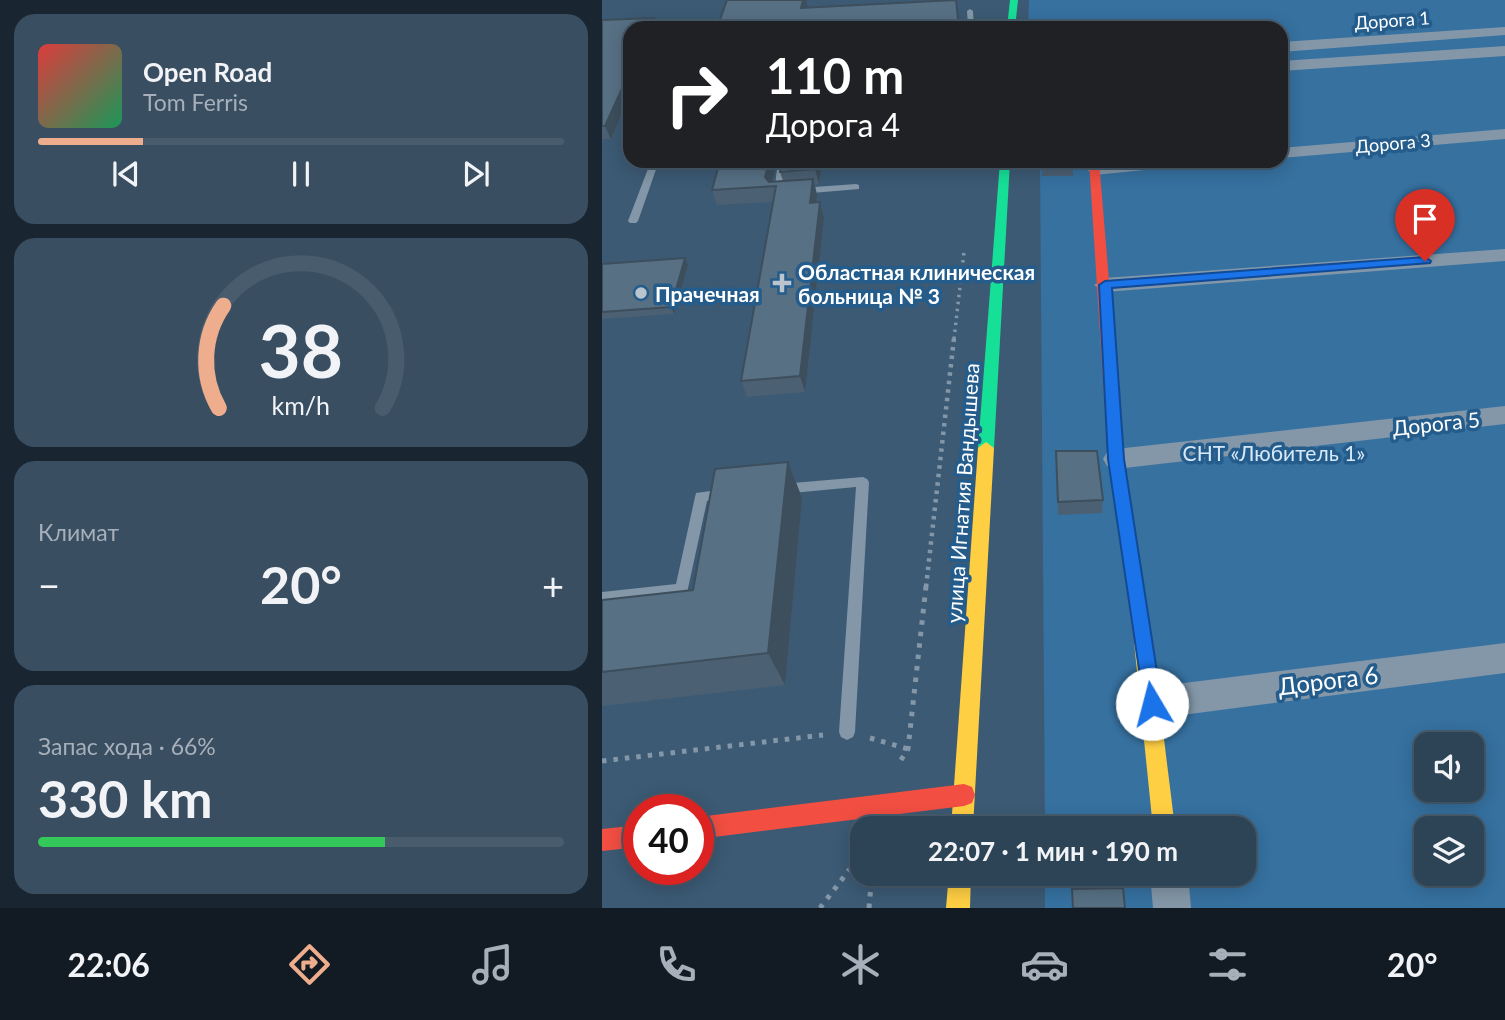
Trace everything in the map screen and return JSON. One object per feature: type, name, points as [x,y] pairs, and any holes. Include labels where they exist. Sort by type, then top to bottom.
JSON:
[{"type":"street","points":[[1012,21],[1014,0]]},
{"type":"street","name":"Дорога 1","points":[[1288,47],[1505,32]]},
{"type":"street","points":[[1288,66],[1505,51]]},
{"type":"street","name":"Дорога 3","points":[[1288,152],[1505,134]]},
{"type":"street","name":"улица Игнатия Вандышева","points":[[963,816],[1005,168]]},
{"type":"street","points":[[1094,168],[1116,459],[1152,704],[1163,816]]},
{"type":"street","points":[[1105,285],[1505,255]]},
{"type":"street","name":"Дорога 5","points":[[1116,459],[1505,415]]},
{"type":"street","name":"Дорога 6","points":[[1152,704],[1505,657]]},
{"type":"street","points":[[714,826],[964,795]]},
{"type":"street","points":[[602,840],[623,838]]},
{"type":"street","points":[[958,908],[959,886]]},
{"type":"street","points":[[1170,886],[1172,908]]},
{"type":"lane","points":[[970,11],[971,21]]},
{"type":"lane","points":[[633,221],[652,168]]},
{"type":"lane","points":[[781,168],[776,193],[856,187]]},
{"type":"lane","points":[[768,490],[863,482],[847,732]]},
{"type":"lane","points":[[602,598],[682,589],[701,496],[742,493]]},
{"type":"path","points":[[876,806],[908,748],[965,243]]},
{"type":"path","points":[[602,761],[847,732],[908,748]]},
{"type":"path","points":[[820,908],[850,869]]},
{"type":"path","points":[[869,908],[871,886]]},
{"type":"green space","name":"СНТ «Любитель 1»","points":[[1029,0],[1505,0],[1505,908],[1045,908],[1045,886],[1256,886],[1256,816],[1045,816],[1040,168],[1288,168],[1288,21],[1028,21]]},
{"type":"building","points":[[727,0],[803,0],[801,8],[956,0],[958,21],[720,21]]},
{"type":"building","points":[[654,18],[652,21],[623,21],[623,86],[605,126],[602,126],[602,20]]},
{"type":"building","points":[[718,168],[767,168],[765,177],[769,182],[813,179],[810,203],[820,202],[800,376],[741,381],[776,186],[712,190]]},
{"type":"building","points":[[781,168],[815,168],[815,169],[780,172]]},
{"type":"building","name":"Прачечная","points":[[685,258],[671,307],[602,312],[602,264]]},
{"type":"building","points":[[1056,451],[1097,451],[1103,500],[1058,502]]},
{"type":"building","points":[[788,462],[768,653],[602,672],[602,600],[693,590],[715,469]]},
{"type":"building","points":[[1123,888],[1125,908],[1073,908],[1072,889]]},
{"type":"traffic: fast","points":[[1012,21],[1014,0]]},
{"type":"traffic: fast","points":[[986,448],[1005,168]]},
{"type":"traffic: slow","points":[[963,816],[986,448]]},
{"type":"traffic: slow","points":[[1143,642],[1163,816]]},
{"type":"traffic: slow","points":[[958,908],[959,886]]},
{"type":"traffic: jam","points":[[1095,168],[1116,459],[1143,642]]},
{"type":"traffic: jam","points":[[714,826],[964,795]]},
{"type":"traffic: jam","points":[[602,840],[623,838]]},
{"type":"place","name":"Областная клиническая больница № 3","points":[[782,283]]},
{"type":"place","name":"Прачечная","points":[[641,293]]},
{"type":"route","points":[[1152,704],[1116,459],[1105,285],[1425,261]]}]
